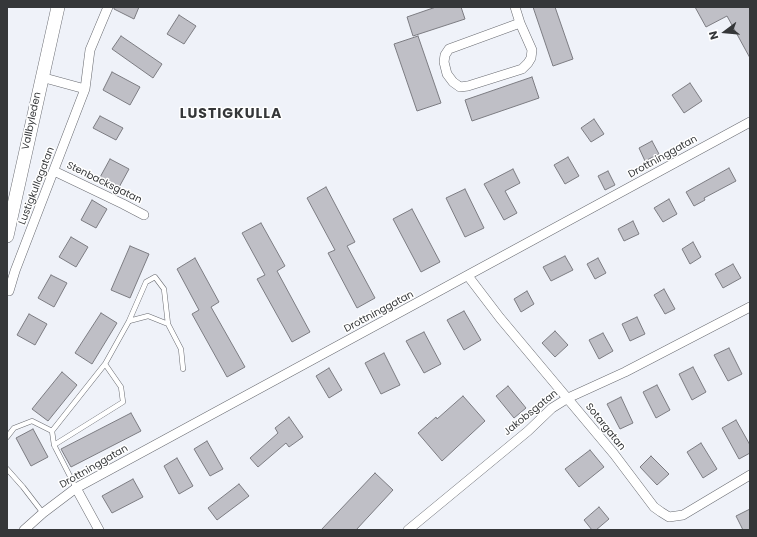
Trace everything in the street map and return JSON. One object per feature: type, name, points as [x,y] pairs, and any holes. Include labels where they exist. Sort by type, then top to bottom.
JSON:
[{"type":"main road","name":"Vallbyleden","points":[[7,236],[58,7]]},
{"type":"street","name":"Lustigkullagatan","points":[[9,292],[15,271],[85,89],[90,50],[108,7]]},
{"type":"street","points":[[515,7],[532,50],[532,58],[522,69],[468,86],[460,87],[453,82],[447,74],[444,62],[445,55],[449,48],[520,22]]},
{"type":"street","points":[[42,77],[85,89]]},
{"type":"street","name":"Drottninggatan","points":[[24,530],[43,513],[76,488],[750,122]]},
{"type":"street","name":"Stenbacksgatan","points":[[54,172],[144,215]]},
{"type":"street","name":"Sotargatan","points":[[468,276],[500,318],[568,398],[654,507],[669,517],[683,515],[750,475]]},
{"type":"street","name":"Jakobsgatan","points":[[408,530],[528,431],[552,408],[568,398],[625,372],[750,307]]},
{"type":"street","points":[[76,488],[99,530]]},
{"type":"lane","points":[[76,488],[54,445],[52,431],[105,364],[128,322],[146,282],[155,277],[164,289],[168,324],[181,349],[183,369]]},
{"type":"lane","points":[[128,322],[148,316],[168,324]]},
{"type":"lane","points":[[54,445],[123,402],[121,386],[105,364]]},
{"type":"lane","points":[[7,437],[14,428],[32,421],[52,431]]},
{"type":"lane","points":[[7,469],[43,513]]},
{"type":"building","points":[[114,7],[139,7],[134,19],[114,9]]},
{"type":"building","points":[[436,7],[461,7],[465,19],[413,36],[407,17]]},
{"type":"building","points":[[533,7],[555,7],[573,59],[553,66]]},
{"type":"building","points":[[695,7],[750,7],[750,58],[727,16],[706,27]]},
{"type":"building","points":[[179,15],[196,26],[184,44],[167,34]]},
{"type":"building","points":[[121,36],[162,64],[153,78],[112,49]]},
{"type":"building","points":[[418,36],[441,103],[417,111],[394,44]]},
{"type":"building","points":[[112,72],[140,87],[130,105],[103,90]]},
{"type":"building","points":[[532,77],[539,98],[472,121],[465,100]]},
{"type":"building","points":[[690,83],[702,101],[684,113],[672,95]]},
{"type":"building","points":[[100,116],[123,128],[116,140],[93,128]]},
{"type":"building","points":[[594,119],[604,134],[591,142],[581,128]]},
{"type":"building","points":[[652,141],[659,154],[645,161],[639,148]]},
{"type":"building","points":[[568,157],[579,176],[565,184],[554,165]]},
{"type":"building","points":[[110,159],[129,169],[117,191],[98,181]]},
{"type":"building","points":[[729,168],[736,181],[704,198],[705,200],[694,206],[686,192]]},
{"type":"building","points":[[513,169],[520,183],[505,191],[517,213],[504,220],[484,184]]},
{"type":"building","points":[[608,171],[615,185],[605,190],[598,176]]},
{"type":"building","points":[[326,187],[355,242],[347,246],[375,298],[357,308],[328,253],[335,250],[307,198]]},
{"type":"building","points":[[465,189],[484,228],[465,237],[446,198]]},
{"type":"building","points":[[669,199],[677,214],[663,222],[654,208]]},
{"type":"building","points":[[92,200],[107,209],[96,228],[81,220]]},
{"type":"building","points":[[412,209],[440,262],[421,272],[393,219]]},
{"type":"building","points":[[633,221],[639,234],[624,241],[618,229]]},
{"type":"building","points":[[261,223],[285,266],[277,271],[310,332],[292,342],[257,279],[265,275],[242,233]]},
{"type":"building","points":[[71,237],[88,247],[76,267],[59,257]]},
{"type":"building","points":[[693,242],[701,257],[690,264],[682,249]]},
{"type":"building","points":[[130,246],[149,254],[130,298],[111,290]]},
{"type":"building","points":[[565,256],[573,270],[551,281],[543,267]]},
{"type":"building","points":[[195,258],[219,302],[211,307],[245,367],[227,377],[192,314],[199,310],[177,269]]},
{"type":"building","points":[[598,258],[606,273],[595,279],[587,264]]},
{"type":"building","points":[[733,264],[741,278],[723,288],[715,274]]},
{"type":"building","points":[[51,275],[67,283],[54,307],[38,298]]},
{"type":"building","points":[[664,289],[675,309],[665,314],[654,295]]},
{"type":"building","points":[[527,291],[534,304],[521,312],[514,299]]},
{"type":"building","points":[[464,311],[481,340],[464,350],[447,320]]},
{"type":"building","points":[[101,313],[117,323],[92,364],[75,353]]},
{"type":"building","points":[[29,314],[47,324],[35,345],[17,335]]},
{"type":"building","points":[[637,317],[645,334],[630,341],[622,324]]},
{"type":"building","points":[[555,331],[568,345],[555,357],[542,343]]},
{"type":"building","points":[[424,332],[441,364],[424,373],[406,341]]},
{"type":"building","points":[[603,333],[613,351],[599,359],[589,340]]},
{"type":"building","points":[[729,348],[742,374],[728,381],[714,355]]},
{"type":"building","points":[[384,353],[400,385],[381,394],[365,363]]},
{"type":"building","points":[[693,367],[706,392],[692,400],[679,374]]},
{"type":"building","points":[[329,368],[342,390],[329,398],[316,376]]},
{"type":"building","points":[[62,372],[77,385],[48,421],[32,409]]},
{"type":"building","points":[[657,385],[670,410],[656,418],[643,392]]},
{"type":"building","points":[[508,386],[526,408],[514,418],[496,396]]},
{"type":"building","points":[[463,396],[485,421],[442,461],[418,433],[436,417],[437,419]]},
{"type":"building","points":[[621,397],[633,423],[620,429],[607,404]]},
{"type":"building","points":[[131,413],[141,431],[71,467],[61,449]]},
{"type":"building","points":[[289,417],[303,437],[289,447],[286,443],[258,467],[250,458],[278,433],[275,428]]},
{"type":"building","points":[[736,420],[750,445],[750,453],[739,459],[722,428]]},
{"type":"building","points":[[33,429],[48,457],[31,466],[16,438]]},
{"type":"building","points":[[207,441],[223,469],[210,476],[194,449]]},
{"type":"building","points":[[701,443],[717,469],[703,478],[687,452]]},
{"type":"building","points":[[590,450],[604,467],[579,487],[565,469]]},
{"type":"building","points":[[651,456],[669,474],[657,485],[640,467]]},
{"type":"building","points":[[177,458],[193,486],[179,494],[164,466]]},
{"type":"building","points":[[375,473],[393,490],[356,530],[321,530]]},
{"type":"building","points":[[133,479],[143,497],[112,513],[102,496]]},
{"type":"building","points":[[239,484],[249,496],[217,520],[208,508]]},
{"type":"building","points":[[599,507],[609,519],[596,530],[592,530],[584,520]]},
{"type":"building","points":[[750,509],[750,530],[743,530],[736,516]]},
{"type":"district","name":"LUSTIGKULLA","points":[[231,114]]}]
